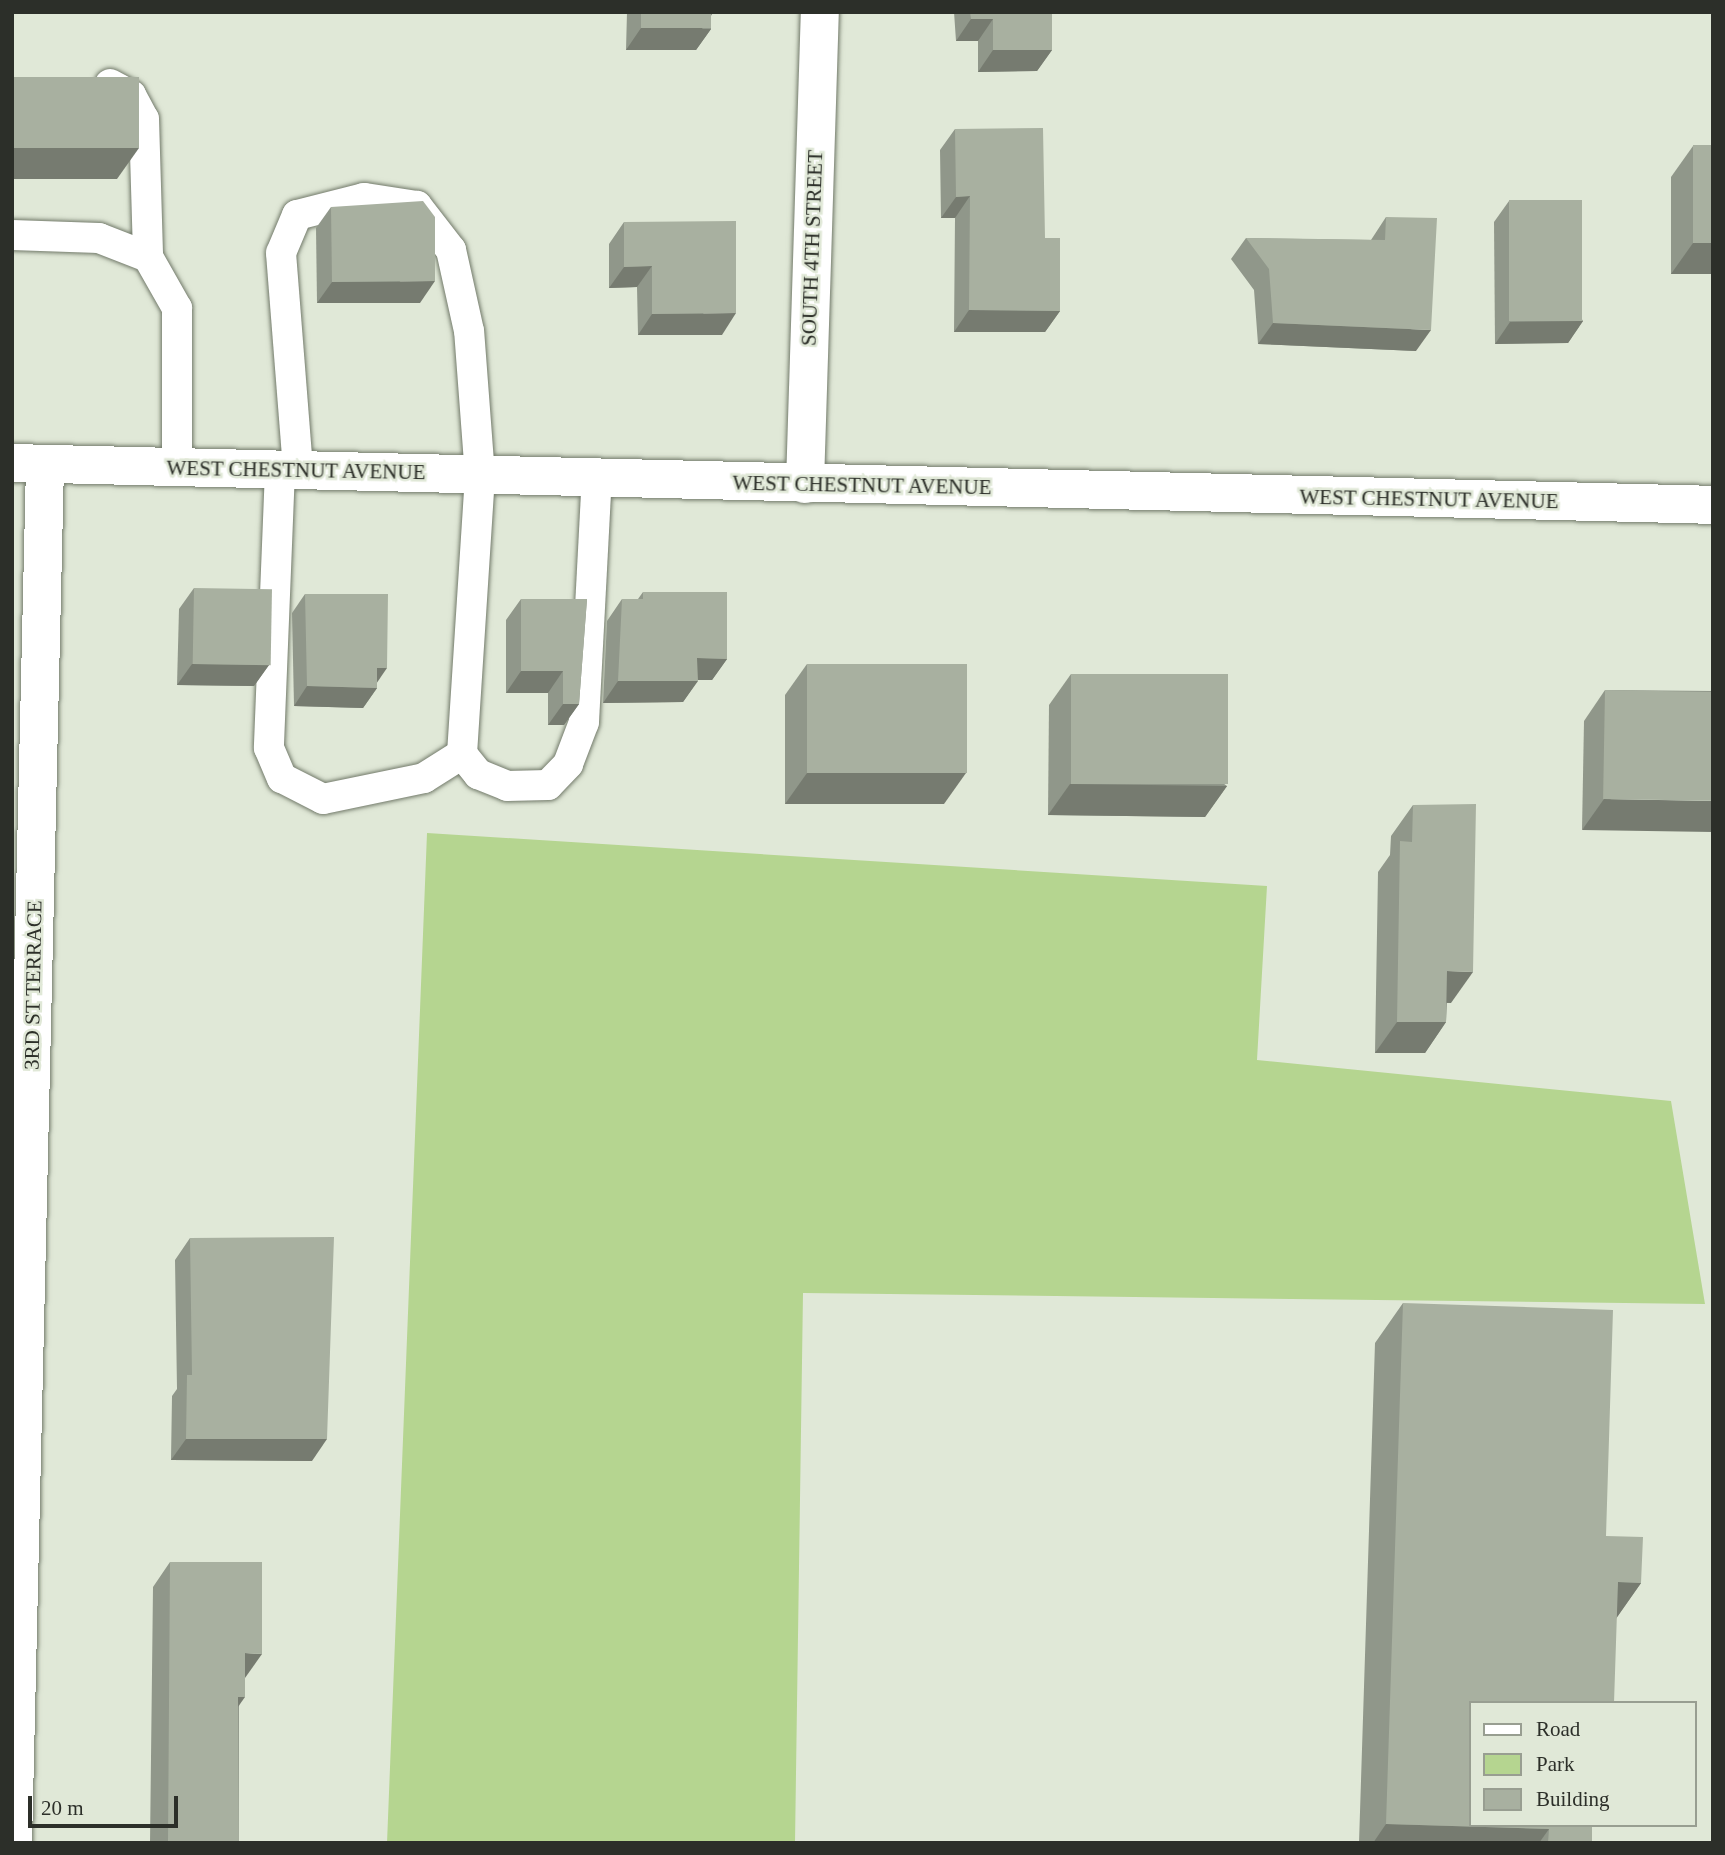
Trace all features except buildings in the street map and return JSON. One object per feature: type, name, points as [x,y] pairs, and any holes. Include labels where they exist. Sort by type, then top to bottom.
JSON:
[{"type":"street","name":"SOUTH 4TH STREET","points":[[805,484],[820,12]]},
{"type":"street","name":"WEST CHESTNUT AVENUE","points":[[29,463],[1713,505]]},
{"type":"street","name":"3RD ST TERRACE","points":[[13,1843],[29,463]]},
{"type":"lane","points":[[82,79],[106,82],[131,95],[144,119],[148,257],[177,308],[177,467]]},
{"type":"lane","points":[[461,754],[424,778],[323,799],[282,778],[269,748],[289,470],[281,253],[297,215],[364,198],[417,206],[451,250],[469,331],[480,476],[461,754],[478,775],[507,786],[548,785],[568,764],[584,722],[597,478]]},
{"type":"lane","points":[[12,235],[99,238],[148,257]]},
{"type":"green space","points":[[427,833],[1267,886],[1257,1060],[1671,1101],[1705,1304],[803,1293],[795,1843],[387,1843]]}]
